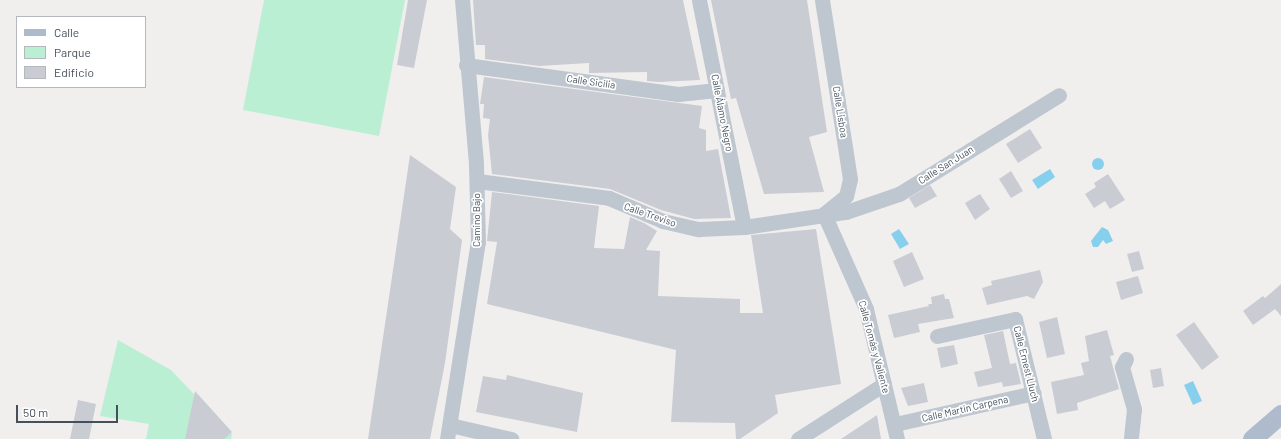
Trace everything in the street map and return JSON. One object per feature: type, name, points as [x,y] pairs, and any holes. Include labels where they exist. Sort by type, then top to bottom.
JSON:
[{"type":"main road","points":[[1252,439],[1281,414]]},
{"type":"street","name":"Camino Bajo","points":[[449,432],[478,242],[477,181],[466,65],[462,0]]},
{"type":"street","name":"Calle Álamo Negro","points":[[699,0],[744,227]]},
{"type":"street","name":"Calle Lisboa","points":[[822,0],[850,179],[846,196],[824,214]]},
{"type":"street","name":"Calle Sicilia","points":[[466,65],[678,94],[717,90]]},
{"type":"street","name":"Calle San Juan","points":[[824,214],[846,212],[899,194],[1059,95]]},
{"type":"street","name":"Calle Treviso","points":[[477,181],[609,198],[663,221],[700,230],[744,227],[824,214]]},
{"type":"street","name":"Calle Tomás y Valiente","points":[[824,214],[866,309],[896,432]]},
{"type":"street","name":"Calle Ernest Lluch","points":[[937,336],[1015,319],[1044,439]]},
{"type":"street","points":[[1126,359],[1122,367],[1134,409],[1131,439]]},
{"type":"street","points":[[798,439],[884,384]]},
{"type":"street","name":"Calle Martín Carpena","points":[[896,432],[1034,393]]},
{"type":"street","points":[[449,432],[511,439]]},
{"type":"green space","points":[[264,0],[405,0],[379,136],[243,110]]},
{"type":"green space","points":[[118,340],[171,370],[232,434],[231,439],[146,439],[149,424],[100,416]]},
{"type":"water","points":[[1098,158],[1102,160],[1104,164],[1102,168],[1098,170],[1094,168],[1092,164],[1094,160]]},
{"type":"water","points":[[1050,169],[1055,177],[1038,189],[1032,180]]},
{"type":"water","points":[[1102,227],[1108,230],[1113,241],[1106,244],[1103,240],[1098,247],[1093,247],[1091,241]]},
{"type":"water","points":[[899,229],[909,244],[900,249],[891,234]]},
{"type":"water","points":[[1193,381],[1202,401],[1193,405],[1184,385]]},
{"type":"building","points":[[408,0],[427,0],[414,68],[397,65]]},
{"type":"building","points":[[473,0],[683,0],[700,80],[659,82],[647,81],[647,72],[589,73],[589,63],[539,66],[485,59],[485,45],[476,45]]},
{"type":"building","points":[[711,0],[807,0],[827,132],[809,137],[824,192],[764,194],[736,98],[731,99]]},
{"type":"building","points":[[484,77],[702,106],[699,128],[706,130],[706,151],[718,149],[731,218],[694,219],[661,210],[610,189],[492,174],[488,135],[490,119],[483,118],[484,104],[480,104]]},
{"type":"building","points":[[1030,129],[1042,148],[1018,163],[1006,144]]},
{"type":"building","points":[[410,155],[456,187],[450,229],[462,240],[445,363],[430,439],[368,439]]},
{"type":"building","points":[[1011,171],[1023,191],[1011,198],[999,179]]},
{"type":"building","points":[[1108,174],[1125,200],[1110,209],[1105,201],[1094,208],[1085,194],[1096,187],[1094,183]]},
{"type":"building","points":[[930,185],[937,196],[915,208],[909,198]]},
{"type":"building","points":[[492,192],[599,206],[594,248],[624,249],[630,217],[644,223],[657,231],[646,250],[660,251],[658,296],[740,299],[740,313],[763,313],[751,235],[816,229],[841,384],[775,395],[778,413],[740,439],[736,439],[735,423],[671,422],[676,350],[487,304],[497,242],[487,241]]},
{"type":"building","points":[[980,194],[990,209],[975,220],[965,203]]},
{"type":"building","points":[[1139,251],[1144,269],[1132,272],[1127,254]]},
{"type":"building","points":[[912,252],[924,279],[904,287],[893,261]]},
{"type":"building","points":[[1040,270],[1043,282],[1034,299],[1027,296],[987,305],[982,288],[992,285],[991,281]]},
{"type":"building","points":[[1138,276],[1143,293],[1121,300],[1116,282]]},
{"type":"building","points":[[1281,284],[1281,316],[1275,309],[1253,325],[1243,311],[1263,296],[1265,298]]},
{"type":"building","points":[[944,294],[945,299],[949,299],[954,318],[918,324],[920,332],[894,338],[888,315],[929,306],[928,304],[932,304],[931,297]]},
{"type":"building","points":[[1057,317],[1065,354],[1047,358],[1039,322]]},
{"type":"building","points":[[1194,322],[1219,357],[1202,370],[1176,335]]},
{"type":"building","points":[[1107,330],[1114,355],[1110,356],[1119,389],[1077,403],[1078,410],[1057,414],[1051,382],[1084,375],[1081,363],[1089,361],[1085,336]]},
{"type":"building","points":[[1003,331],[1010,364],[1016,363],[1021,384],[1003,387],[1002,382],[978,387],[974,372],[992,368],[984,335]]},
{"type":"building","points":[[954,345],[958,364],[941,368],[937,348]]},
{"type":"building","points":[[1161,368],[1164,386],[1153,388],[1150,370]]},
{"type":"building","points":[[507,375],[583,393],[577,432],[476,412],[483,376],[506,380]]},
{"type":"building","points":[[924,383],[928,402],[908,406],[901,388]]},
{"type":"building","points":[[195,391],[232,432],[224,439],[185,439]]},
{"type":"building","points":[[78,400],[96,404],[89,439],[70,439]]},
{"type":"building","points":[[877,415],[881,439],[841,439]]}]
